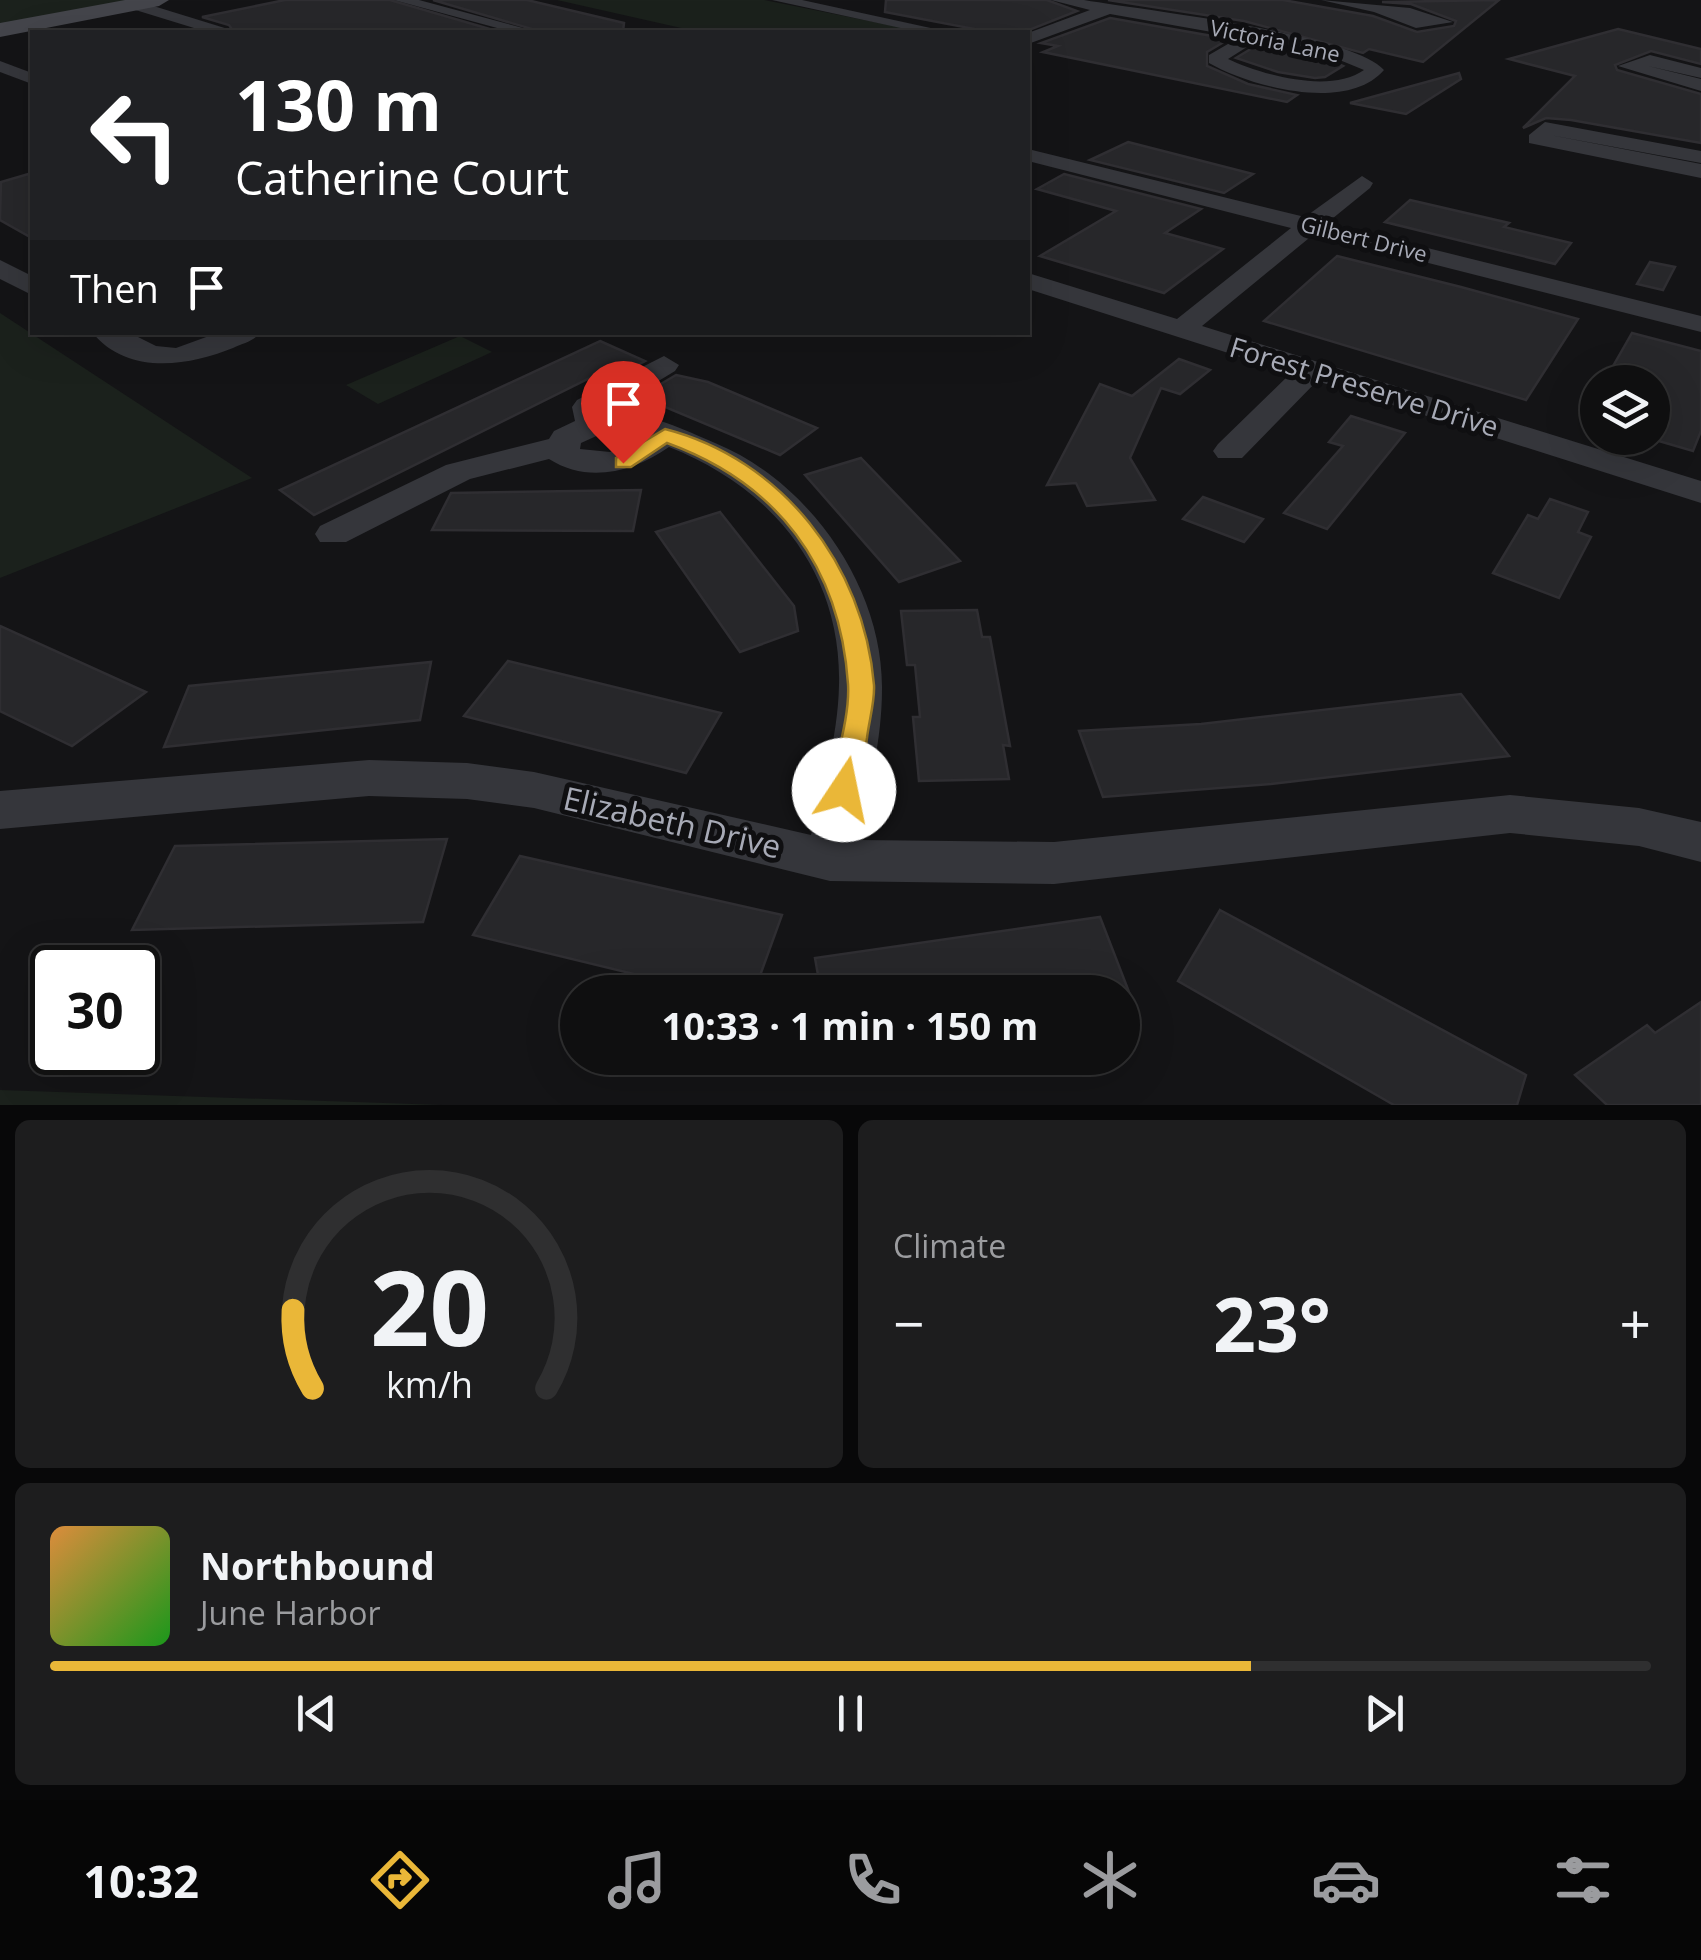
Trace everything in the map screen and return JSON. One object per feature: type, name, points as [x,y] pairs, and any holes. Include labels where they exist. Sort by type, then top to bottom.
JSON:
[{"type":"street","points":[[0,30],[159,0]]},
{"type":"street","points":[[401,0],[522,30]]},
{"type":"street","points":[[779,0],[931,30]]},
{"type":"street","name":"Victoria Lane","points":[[1058,0],[1255,36],[1373,65],[1376,70],[1360,82],[1337,86],[1218,62],[1216,56],[1255,36]]},
{"type":"street","points":[[1030,38],[1131,0]]},
{"type":"street","points":[[1328,0],[1382,12]]},
{"type":"street","points":[[134,5],[215,30]]},
{"type":"street","points":[[1701,73],[1650,60],[1627,66],[1701,86]]},
{"type":"street","points":[[0,66],[30,78]]},
{"type":"street","points":[[1701,157],[1545,128],[1536,138],[1701,171]]},
{"type":"street","name":"Gilbert Drive","points":[[1030,156],[1701,324]]},
{"type":"street","points":[[1182,329],[1362,183]]},
{"type":"street","points":[[0,268],[30,287]]},
{"type":"street","name":"Forest Preserve Drive","points":[[1030,282],[1701,492]]},
{"type":"street","points":[[111,335],[149,358],[175,358],[238,335]]},
{"type":"street","points":[[578,434],[588,407],[664,365]]},
{"type":"street","points":[[1230,451],[1311,370]]},
{"type":"street","points":[[333,534],[458,472],[626,420],[732,465],[782,500],[825,562],[849,614],[862,688],[830,860]]},
{"type":"street","name":"Elizabeth Drive","points":[[0,810],[369,778],[467,781],[534,790],[830,860],[1054,863],[1510,814],[1639,826],[1701,842]]},
{"type":"shaded area","points":[[0,0],[147,0],[0,27]]},
{"type":"shaded area","points":[[557,0],[764,0],[914,30],[690,30]]},
{"type":"shaded area","points":[[0,313],[252,478],[0,578]]},
{"type":"shaded area","points":[[460,336],[492,352],[378,404],[346,385]]},
{"type":"shaded area","points":[[0,1090],[442,1105],[0,1105]]},
{"type":"building","points":[[285,0],[390,0],[493,30],[233,30],[229,25],[202,17]]},
{"type":"building","points":[[433,0],[527,0],[624,23],[623,30],[535,30]]},
{"type":"building","points":[[886,0],[1047,0],[1077,11],[1029,30],[980,30],[885,12]]},
{"type":"building","points":[[1108,0],[1283,0],[1373,16],[1417,32],[1454,26],[1456,21],[1411,4],[1382,2],[1499,0],[1423,62],[1369,49],[1363,53],[1244,21]]},
{"type":"building","points":[[1110,18],[1229,39],[1207,52],[1207,66],[1248,84],[1297,95],[1287,102],[1043,52],[1058,46],[1041,43]]},
{"type":"building","points":[[1618,29],[1701,49],[1701,64],[1651,51],[1615,65],[1617,70],[1701,94],[1701,143],[1571,120],[1546,118],[1523,128],[1575,76],[1509,59]]},
{"type":"building","points":[[1259,44],[1343,66],[1325,77],[1315,78],[1278,72],[1236,58]]},
{"type":"building","points":[[1459,73],[1461,79],[1406,114],[1350,103]]},
{"type":"building","points":[[1128,142],[1253,174],[1224,193],[1090,160]]},
{"type":"building","points":[[30,174],[30,237],[0,220],[1,182]]},
{"type":"building","points":[[1064,174],[1201,209],[1165,233],[1223,249],[1164,293],[1040,256],[1116,211],[1037,189]]},
{"type":"building","points":[[1410,200],[1509,223],[1504,227],[1571,243],[1555,264],[1385,222]]},
{"type":"building","points":[[1337,256],[1578,319],[1526,400],[1264,321]]},
{"type":"building","points":[[1650,262],[1675,267],[1663,290],[1637,284]]},
{"type":"building","points":[[1632,333],[1701,351],[1701,431],[1693,451],[1670,444],[1670,365],[1614,365]]},
{"type":"building","points":[[600,341],[645,361],[611,379],[600,373],[314,515],[280,490]]},
{"type":"building","points":[[1179,359],[1210,370],[1180,394],[1161,388],[1130,458],[1155,500],[1087,506],[1076,483],[1047,485],[1100,384],[1132,396]]},
{"type":"building","points":[[676,375],[708,382],[817,428],[780,455],[646,399],[649,397],[644,394]]},
{"type":"building","points":[[1351,416],[1405,433],[1327,529],[1284,513],[1343,446],[1329,442]]},
{"type":"building","points":[[861,458],[960,561],[899,582],[805,475]]},
{"type":"building","points":[[641,490],[633,531],[432,530],[451,493]]},
{"type":"building","points":[[1203,497],[1263,519],[1244,542],[1183,519]]},
{"type":"building","points":[[1550,499],[1588,512],[1578,532],[1591,537],[1559,598],[1493,573],[1528,515],[1538,519]]},
{"type":"building","points":[[720,512],[794,606],[798,631],[740,652],[656,532]]},
{"type":"building","points":[[977,610],[982,637],[990,637],[1010,746],[1003,745],[1009,779],[919,781],[913,717],[920,717],[915,665],[907,665],[901,611]]},
{"type":"building","points":[[0,626],[146,692],[72,746],[0,711]]},
{"type":"building","points":[[508,661],[721,713],[686,773],[464,716]]},
{"type":"building","points":[[431,662],[420,720],[164,747],[189,686]]},
{"type":"building","points":[[1461,694],[1509,756],[1271,784],[1103,797],[1079,731],[1201,724]]},
{"type":"building","points":[[447,839],[423,922],[132,930],[175,846]]},
{"type":"building","points":[[520,856],[782,915],[760,975],[638,975],[473,935]]},
{"type":"building","points":[[1220,910],[1526,1075],[1517,1105],[1394,1105],[1178,981]]},
{"type":"building","points":[[1100,917],[1122,975],[818,975],[815,958]]},
{"type":"building","points":[[1701,1002],[1701,1105],[1607,1105],[1575,1075],[1647,1025],[1655,1033]]},
{"type":"route","points":[[623,463],[665,435],[704,449],[782,500],[825,562],[849,614],[862,688],[844,790]]}]
